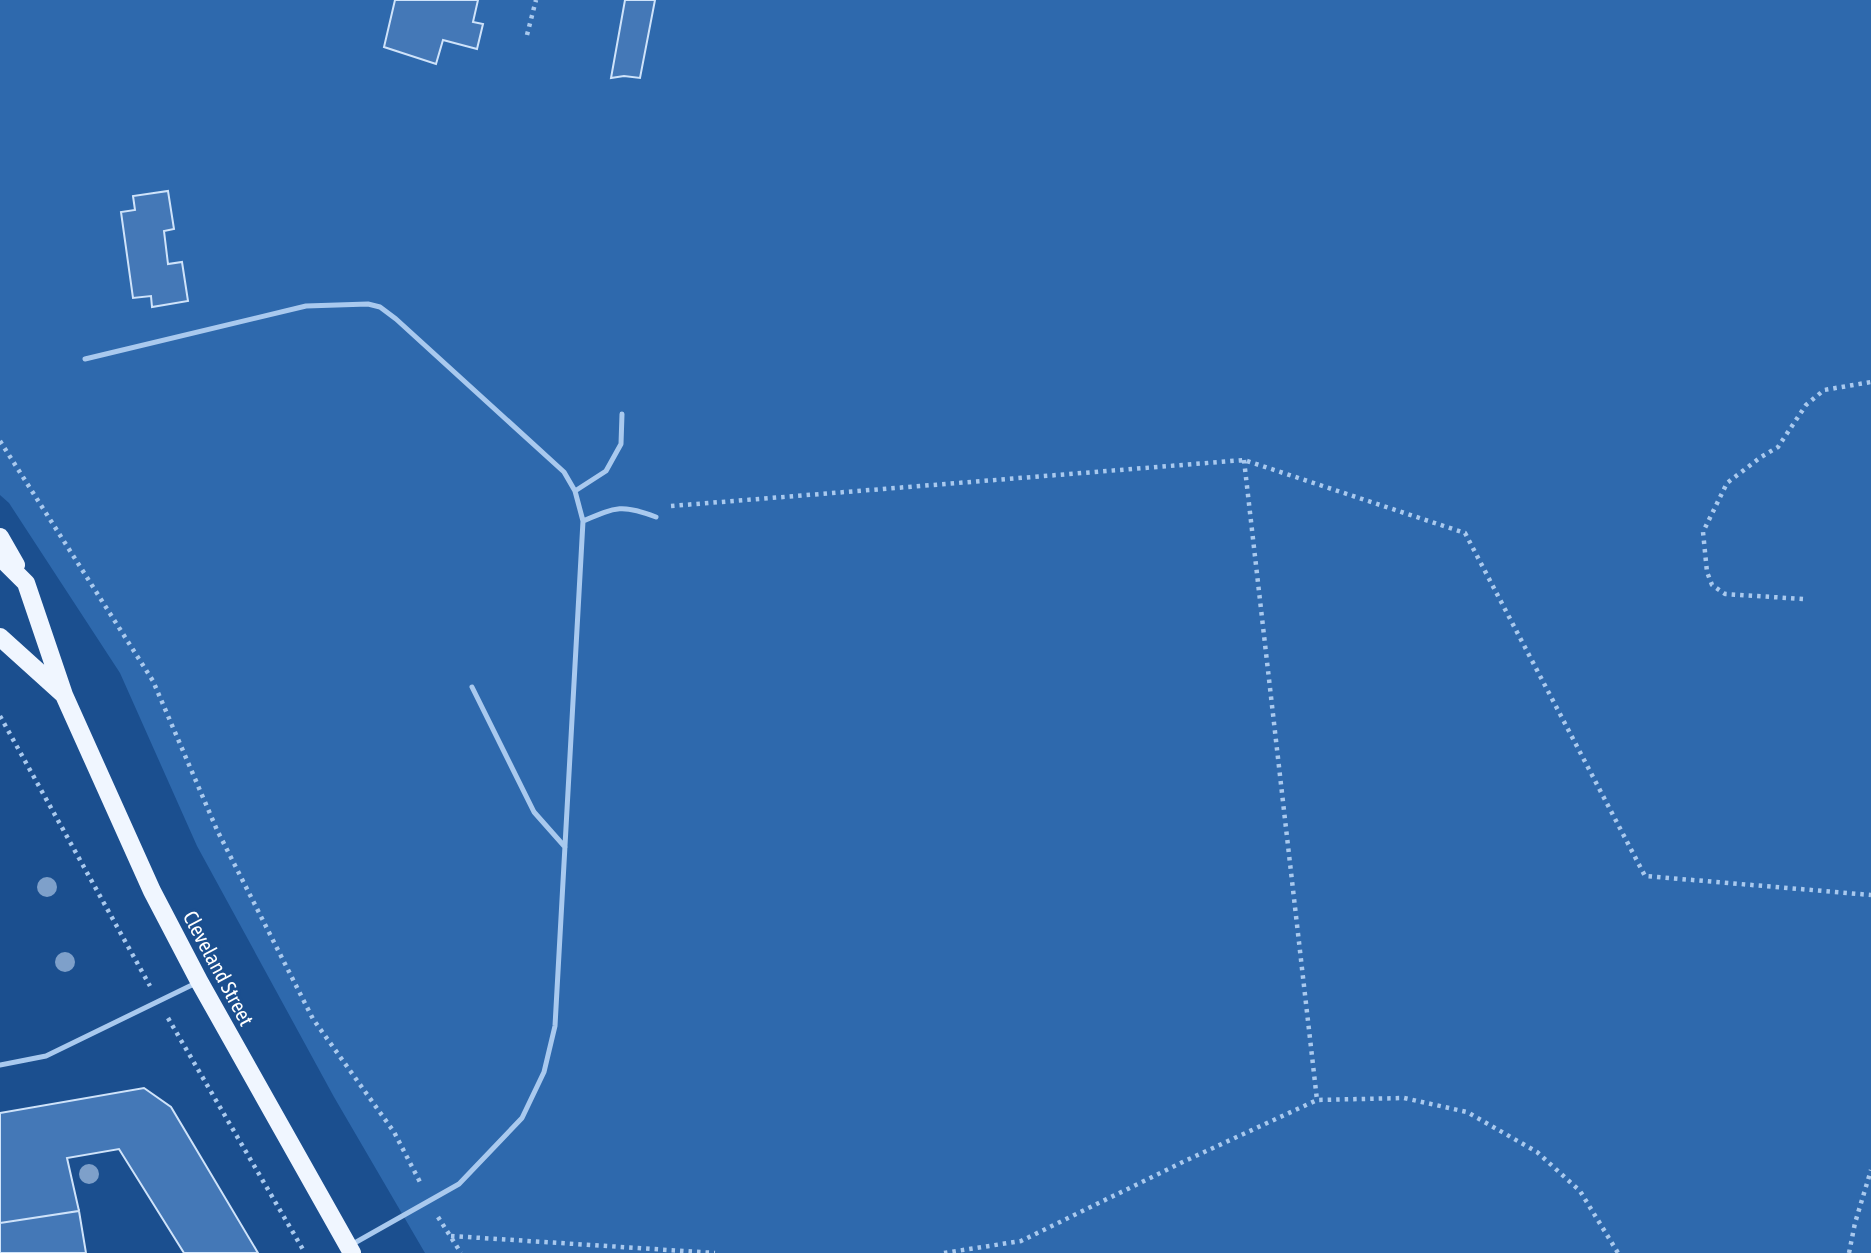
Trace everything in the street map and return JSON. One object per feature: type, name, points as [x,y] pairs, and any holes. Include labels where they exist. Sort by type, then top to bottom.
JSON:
[{"type":"main road","points":[[0,537],[26,583]]},
{"type":"main road","name":"Cleveland Street","points":[[0,557],[26,583],[64,695],[152,891],[199,981],[350,1250]]},
{"type":"main road","name":"Cleveland Street","points":[[0,637],[64,695]]},
{"type":"lane","points":[[85,359],[306,306],[368,304],[380,307],[564,472],[575,491],[583,521],[555,1026],[544,1072],[522,1118],[459,1184],[350,1250]]},
{"type":"lane","points":[[575,491],[606,471],[621,444],[622,414]]},
{"type":"lane","points":[[583,521],[612,508],[635,509],[656,517]]},
{"type":"lane","points":[[472,687],[534,812],[565,847]]},
{"type":"lane","points":[[0,1065],[46,1056],[199,981]]},
{"type":"path","points":[[527,35],[536,0]]},
{"type":"path","points":[[1803,599],[1725,594],[1713,585],[1707,572],[1703,532],[1727,483],[1778,447],[1806,405],[1824,390],[1871,382]]},
{"type":"path","points":[[0,441],[153,681],[217,830],[313,1019],[394,1132],[461,1253]]},
{"type":"path","points":[[1244,460],[1317,1100]]},
{"type":"path","points":[[635,509],[1244,460],[1465,533],[1645,876],[1871,895]]},
{"type":"path","points":[[944,1253],[1021,1241],[1186,1160],[1317,1100],[1404,1098],[1467,1112],[1537,1152],[1580,1191],[1618,1253]]},
{"type":"path","points":[[1849,1253],[1871,1170]]},
{"type":"path","points":[[450,1236],[715,1253]]},
{"type":"shaded area","points":[[0,0],[1871,0],[1871,1253],[425,1253],[334,1097],[197,846],[120,673],[9,503],[0,495]]},
{"type":"building","points":[[395,0],[478,0],[473,22],[483,24],[477,49],[443,40],[436,64],[384,47]]},
{"type":"building","points":[[625,0],[655,0],[640,78],[611,78]]},
{"type":"building","points":[[168,191],[174,229],[164,231],[168,264],[182,262],[188,301],[152,307],[151,296],[133,298],[121,212],[135,210],[133,196]]},
{"type":"building","points":[[144,1088],[171,1107],[258,1253],[184,1253],[119,1149],[67,1158],[79,1211],[0,1223],[0,1113]]},
{"type":"building","points":[[79,1211],[86,1253],[0,1253],[0,1223]]}]
